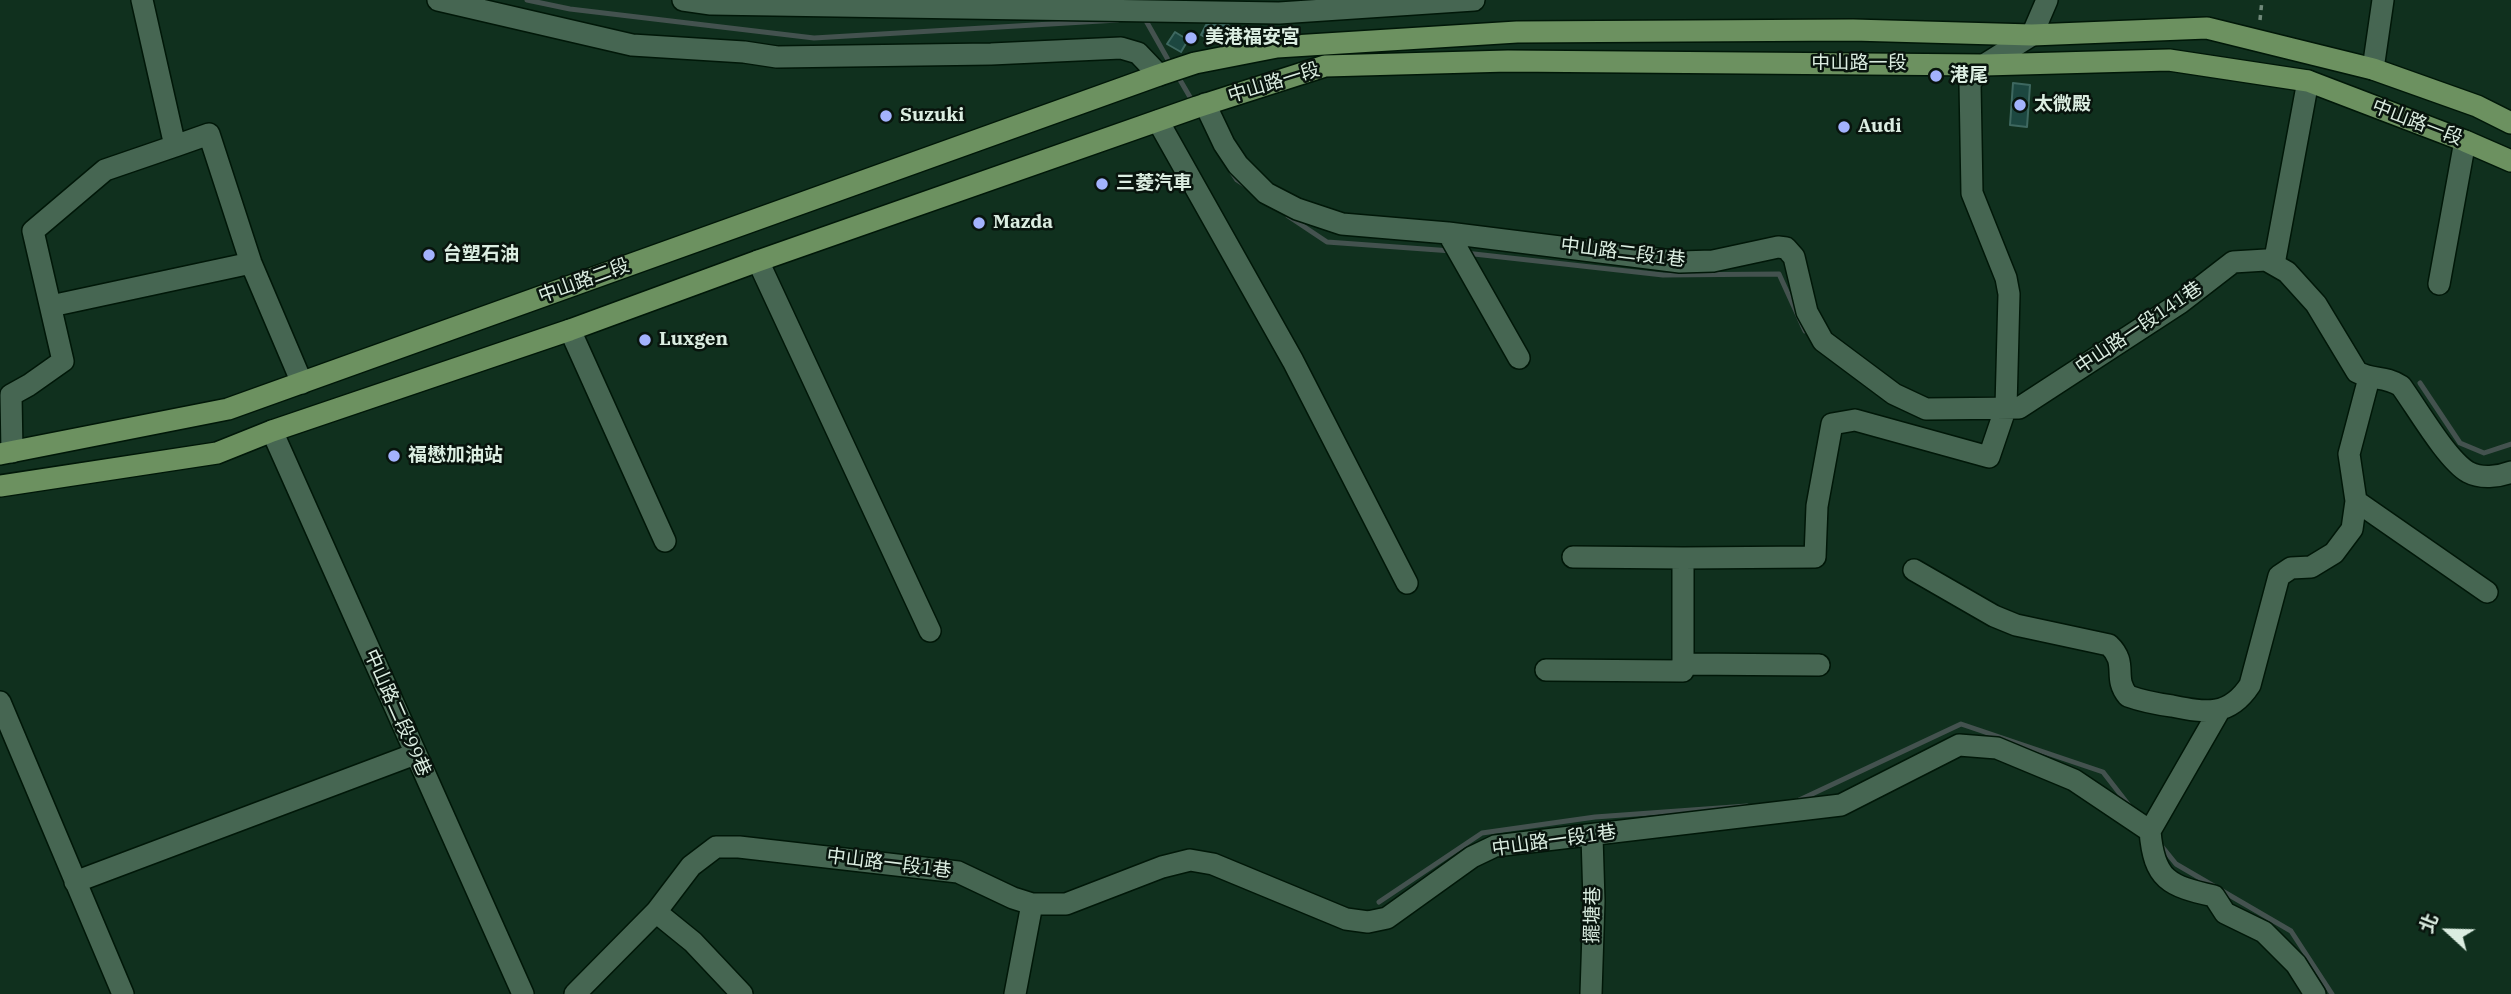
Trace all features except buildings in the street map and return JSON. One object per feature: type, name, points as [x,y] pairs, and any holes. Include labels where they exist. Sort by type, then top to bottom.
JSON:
[{"type":"main road","name":"中山路一段","points":[[1159,75],[1195,63],[1277,47],[1517,32],[1853,30],[2032,35],[2207,28],[2373,69],[2477,106],[2511,123]]},
{"type":"main road","name":"中山路一段","points":[[1158,121],[1325,66],[1508,61],[1984,65],[2169,60],[2308,81],[2511,161]]},
{"type":"main road","name":"中山路二段","points":[[6,453],[228,409],[1159,75]]},
{"type":"main road","points":[[0,486],[217,453],[272,431],[570,330],[1158,121]]},
{"type":"street","points":[[142,0],[175,146]]},
{"type":"street","points":[[438,0],[492,6],[632,45],[744,52],[777,57],[991,54],[1121,48],[1138,53],[1159,75]]},
{"type":"street","points":[[683,0],[711,4],[1280,6],[1474,0]]},
{"type":"street","points":[[1573,556],[1815,557],[1817,506],[1832,424],[1855,420],[1989,457],[2006,407],[2007,286],[1972,193],[1970,83],[1984,65],[2032,35],[2047,0]]},
{"type":"street","points":[[2373,69],[2383,0]]},
{"type":"street","points":[[1277,47],[1280,6]]},
{"type":"street","points":[[2308,81],[2274,264],[2287,272],[2316,304],[2357,372],[2369,378],[2388,378],[2401,386],[2456,464],[2471,474],[2489,477],[2511,472]]},
{"type":"street","name":"中山路二段1巷","points":[[1201,106],[1238,165],[1266,193],[1297,209],[1342,224],[1448,233],[1680,262],[1713,261],[1778,247],[1786,248],[1794,257],[1807,312],[1823,341],[1835,352],[1894,394],[1926,409],[1993,410],[2006,407]]},
{"type":"street","points":[[1158,121],[1293,360],[1407,583]]},
{"type":"street","points":[[6,453],[11,395],[63,361],[33,231],[105,170],[209,134],[251,263],[302,383]]},
{"type":"street","points":[[2439,284],[2465,141]]},
{"type":"street","points":[[1448,233],[1519,358]]},
{"type":"street","name":"中山路一段141巷","points":[[2006,407],[2019,408],[2180,303],[2233,262],[2266,260],[2274,264]]},
{"type":"street","points":[[758,261],[930,631]]},
{"type":"street","points":[[51,306],[251,263]]},
{"type":"street","points":[[570,330],[665,541]]},
{"type":"street","points":[[1914,570],[1994,616],[2016,625],[2109,645],[2120,661],[2120,686],[2128,696],[2202,712],[2219,711],[2241,700],[2250,685],[2279,576],[2291,568],[2311,567],[2334,552],[2352,529],[2356,501],[2349,454],[2369,378]]},
{"type":"street","name":"中山路二段99巷","points":[[272,431],[523,994]]},
{"type":"street","points":[[2356,501],[2487,592]]},
{"type":"street","points":[[1546,670],[1683,671],[1683,558]]},
{"type":"street","points":[[1683,664],[1819,665]]},
{"type":"street","points":[[0,702],[122,994]]},
{"type":"street","points":[[2219,711],[2150,831],[2155,863],[2165,878],[2185,889],[2214,896],[2225,913],[2264,932],[2296,964],[2315,994]]},
{"type":"street","name":"中山路一段1巷","points":[[575,994],[656,912],[691,866],[716,847],[958,872],[1032,904],[1066,904],[1162,867],[1190,860],[1213,864],[1346,919],[1368,922],[1387,918],[1472,857],[1495,846],[1841,805],[1959,745],[1997,748],[2074,780],[2150,831]]},
{"type":"street","points":[[75,882],[415,754]]},
{"type":"street","name":"擺塘巷","points":[[1591,994],[1594,901],[1592,836]]},
{"type":"street","points":[[1015,994],[1032,904]]},
{"type":"street","points":[[656,912],[693,942],[741,994]]},
{"type":"waterway","points":[[527,0],[570,9],[814,38],[1118,20]]},
{"type":"waterway","points":[[1141,19],[1145,19],[1171,65]]},
{"type":"waterway","points":[[1176,73],[1194,104]]},
{"type":"waterway","points":[[1231,171],[1237,180],[1246,186]]},
{"type":"waterway","points":[[1288,216],[1327,242],[1452,251]]},
{"type":"waterway","points":[[1465,253],[1663,275],[1779,274],[1805,331]]},
{"type":"waterway","points":[[2420,383],[2460,443],[2484,453],[2511,444]]},
{"type":"waterway","points":[[1795,802],[1961,724],[2103,772],[2131,808]]},
{"type":"waterway","points":[[1379,902],[1482,833],[1595,817],[1747,806]]},
{"type":"waterway","points":[[2159,843],[2176,864],[2291,931],[2332,994]]},
{"type":"place","name":"美港福安宮","points":[[1191,38]]},
{"type":"place","name":"港尾","points":[[1936,76]]},
{"type":"place","name":"太微殿","points":[[2020,105]]},
{"type":"place","name":"Suzuki","points":[[886,116]]},
{"type":"place","name":"Audi","points":[[1844,127]]},
{"type":"place","name":"三菱汽車","points":[[1102,184]]},
{"type":"place","name":"Mazda","points":[[979,223]]},
{"type":"place","name":"台塑石油","points":[[429,255]]},
{"type":"place","name":"Luxgen","points":[[645,340]]},
{"type":"place","name":"福懋加油站","points":[[394,456]]}]
